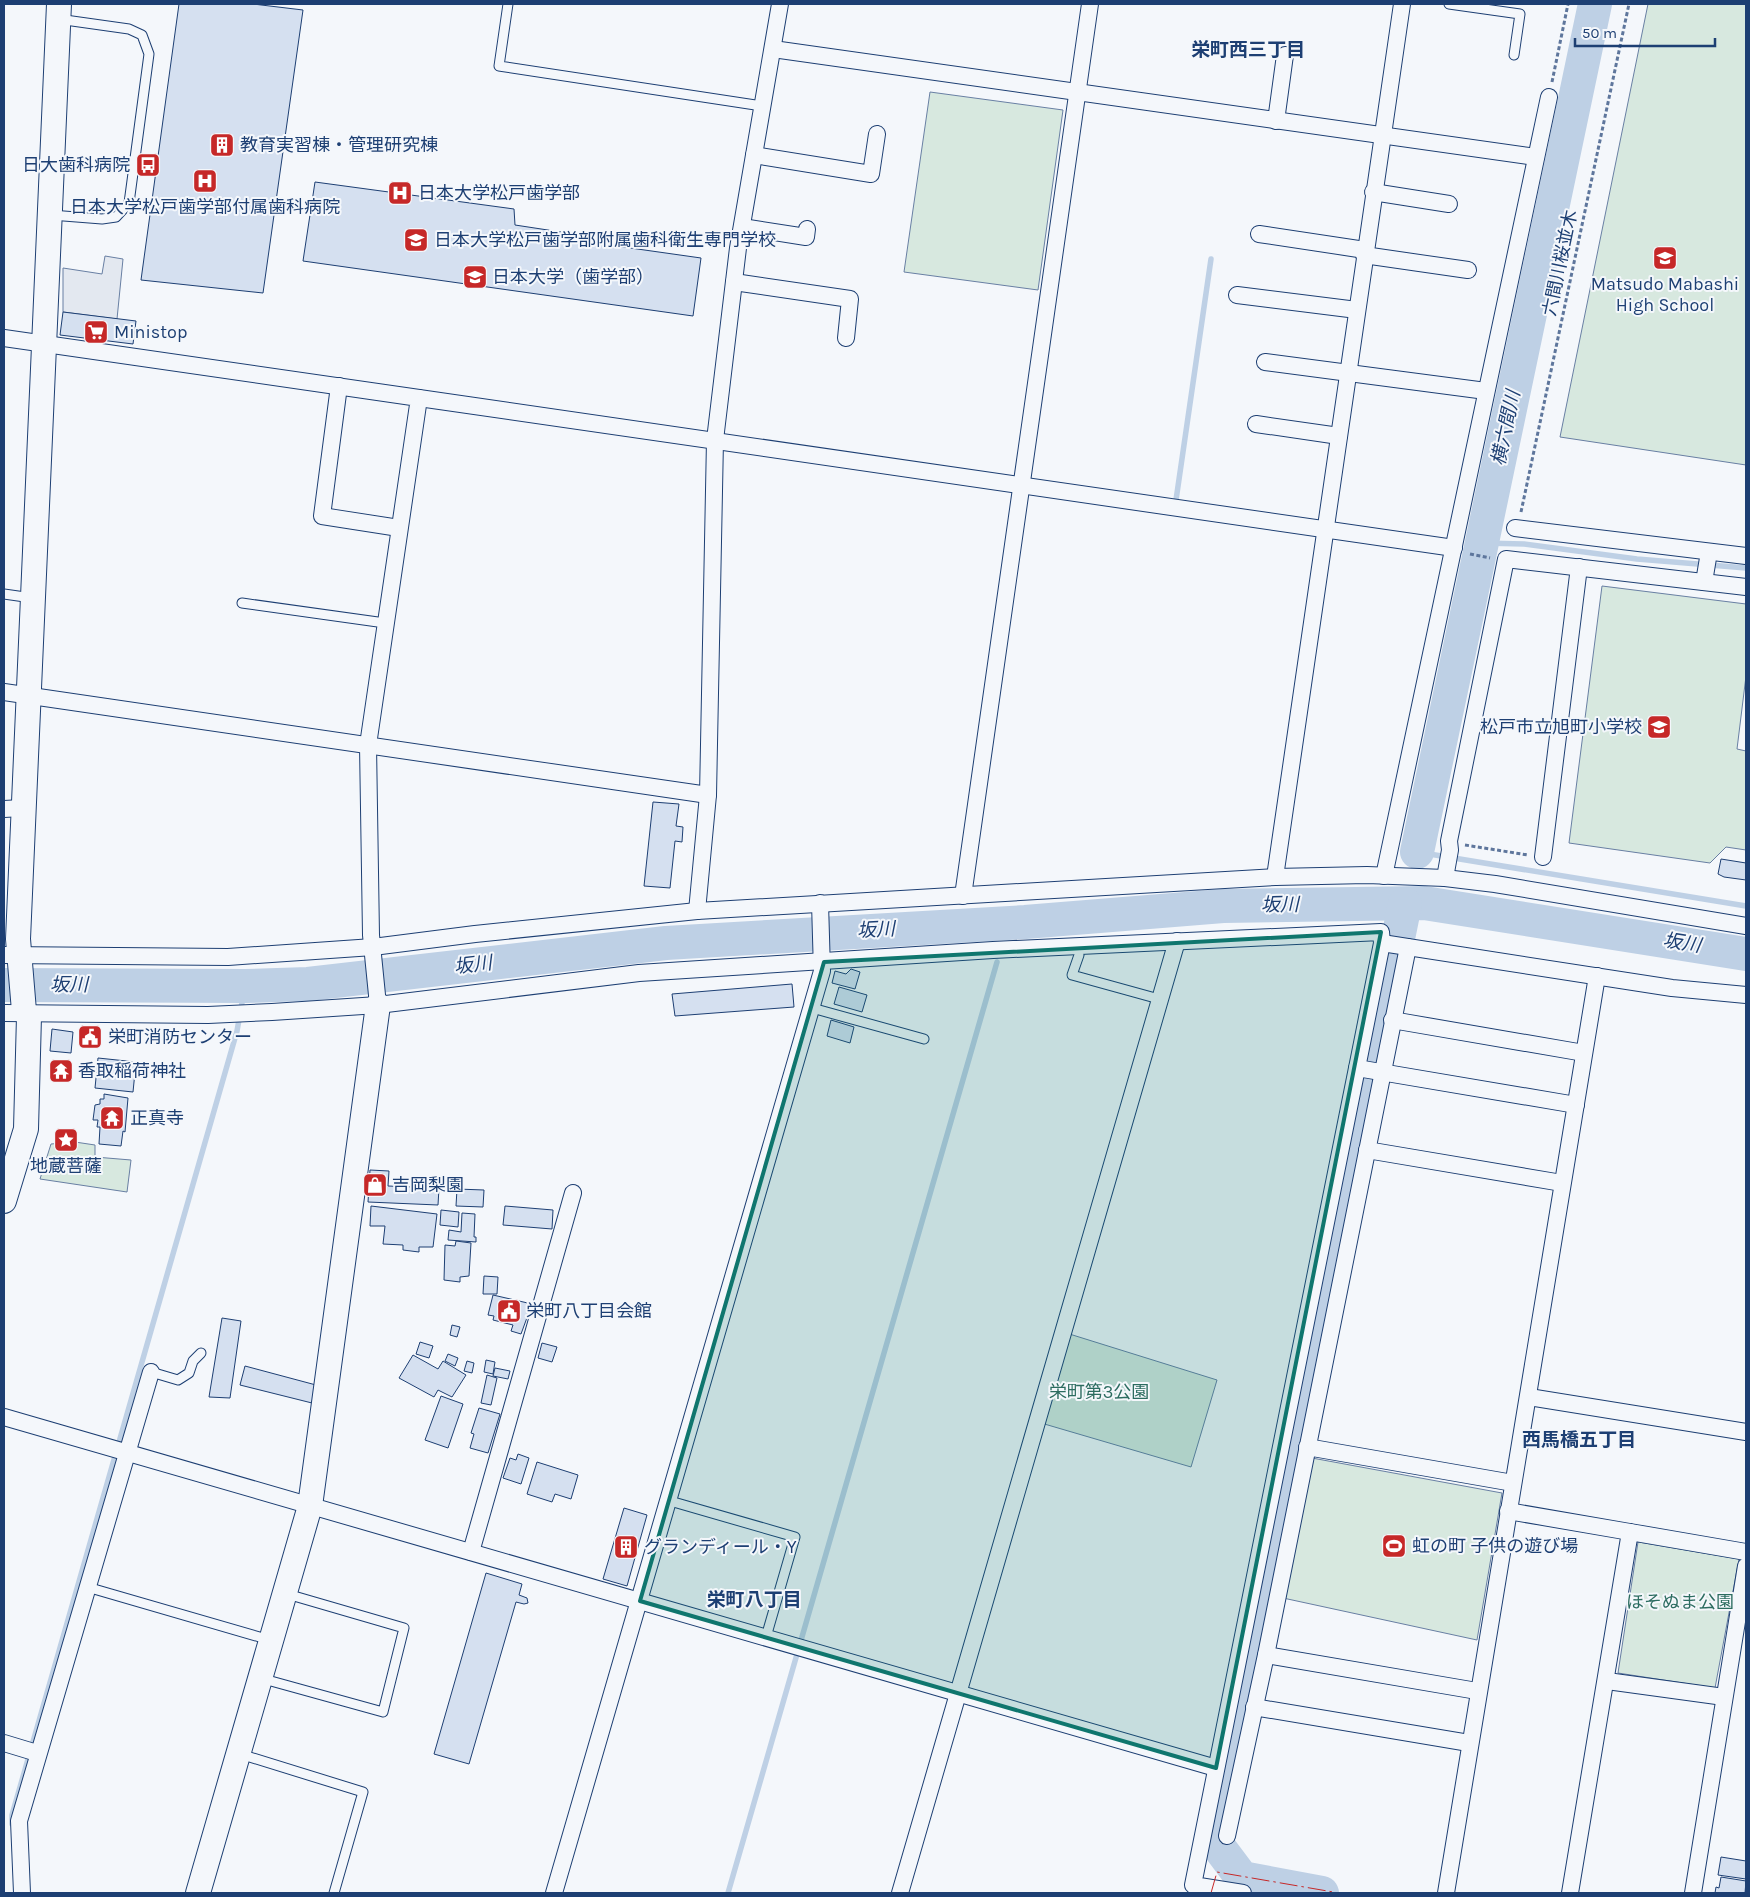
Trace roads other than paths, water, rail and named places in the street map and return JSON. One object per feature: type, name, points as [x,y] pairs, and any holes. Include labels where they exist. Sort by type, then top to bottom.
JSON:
[{"type":"street","points":[[697,911],[708,795],[715,440],[742,227],[780,4]]},
{"type":"street","points":[[964,896],[1020,487],[1090,4]]},
{"type":"street","points":[[1275,877],[1381,135],[1402,4]]},
{"type":"street","points":[[18,1010],[14,957],[18,939],[13,809],[27,696],[59,11]]},
{"type":"street","points":[[773,49],[1536,157]]},
{"type":"street","points":[[1276,121],[1285,55]]},
{"type":"street","points":[[1389,877],[1486,391],[1549,97]]},
{"type":"street","points":[[754,155],[872,174],[877,134]]},
{"type":"street","points":[[1373,192],[1449,204]]},
{"type":"street","points":[[742,227],[806,237],[807,229]]},
{"type":"street","points":[[1259,234],[1468,270]]},
{"type":"street","points":[[734,282],[850,299],[846,338]]},
{"type":"street","points":[[1237,295],[1357,310]]},
{"type":"street","points":[[4,338],[1454,549]]},
{"type":"street","points":[[1265,362],[1486,391]]},
{"type":"street","points":[[339,386],[322,516],[399,528]]},
{"type":"street","points":[[202,1892],[237,1754],[310,1506],[378,1000],[374,950],[368,745],[419,398]]},
{"type":"street","points":[[1256,424],[1339,436]]},
{"type":"street","points":[[1515,528],[1746,556]]},
{"type":"street","points":[[1704,582],[1709,552]]},
{"type":"street","points":[[1445,878],[1449,846],[1506,559],[1746,587]]},
{"type":"street","points":[[1543,858],[1579,567]]},
{"type":"street","points":[[4,692],[708,795]]},
{"type":"street","points":[[14,957],[228,957],[374,950],[475,934],[697,911],[820,907],[964,896],[1275,877],[1445,878],[1505,886],[1746,926]]},
{"type":"street","points":[[554,1893],[670,1501],[812,1008],[823,958],[820,907]]},
{"type":"street","points":[[18,1010],[208,1015],[378,1000],[639,973],[823,958],[1381,932],[1385,944],[1358,1068],[1193,1885],[1196,1889],[1243,1893]]},
{"type":"street","points":[[900,1893],[1177,941]]},
{"type":"street","points":[[1385,944],[1672,988],[1746,995]]},
{"type":"street","points":[[1227,1836],[1266,1655],[1408,947]]},
{"type":"street","points":[[1446,1893],[1477,1691],[1529,1397],[1562,1183],[1597,976]]},
{"type":"street","points":[[4,1201],[26,1129],[29,1016],[18,1010]]},
{"type":"street","points":[[1392,1020],[1584,1053]]},
{"type":"street","points":[[1358,1068],[1576,1105]]},
{"type":"street","points":[[1367,1150],[1562,1183]]},
{"type":"street","points":[[471,1552],[573,1193]]},
{"type":"street","points":[[22,1893],[19,1820],[37,1753],[151,1372]]},
{"type":"street","points":[[1529,1397],[1746,1432]]},
{"type":"street","points":[[4,1417],[959,1692],[1216,1768]]},
{"type":"street","points":[[1307,1447],[1513,1483]]},
{"type":"street","points":[[1508,1511],[1746,1552]]},
{"type":"street","points":[[1570,1893],[1607,1681],[1630,1532]]},
{"type":"street","points":[[1692,1893],[1746,1566]]},
{"type":"street","points":[[1266,1655],[1477,1691]]},
{"type":"street","points":[[1607,1681],[1724,1698]]},
{"type":"street","points":[[1254,1707],[1469,1742]]},
{"type":"street","points":[[4,1743],[37,1753]]},
{"type":"lane","points":[[508,4],[499,66],[762,106]]},
{"type":"lane","points":[[1449,4],[1520,14],[1514,56]]},
{"type":"lane","points":[[49,214],[102,219],[116,217],[129,203],[150,54],[148,44],[142,35],[129,29],[59,11]]},
{"type":"lane","points":[[4,594],[32,598]]},
{"type":"lane","points":[[242,603],[385,623]]},
{"type":"lane","points":[[1079,955],[1072,975],[1159,999]]},
{"type":"lane","points":[[812,1008],[924,1039]]},
{"type":"lane","points":[[151,1372],[178,1380],[189,1373],[193,1361],[201,1353]]},
{"type":"lane","points":[[670,1501],[795,1537],[766,1637]]},
{"type":"lane","points":[[87,1587],[270,1640]]},
{"type":"lane","points":[[260,1678],[383,1712],[404,1628],[284,1593]]},
{"type":"lane","points":[[237,1754],[363,1792],[334,1893]]},
{"type":"waterway","name":"横六間川","points":[[1417,852],[1595,4]]},
{"type":"waterway","points":[[1176,500],[1211,259]]},
{"type":"waterway","points":[[1482,543],[1524,544],[1637,559],[1746,568]]},
{"type":"waterway","points":[[1417,852],[1746,906]]},
{"type":"waterway","name":"坂川","points":[[4,985],[245,986],[308,984],[666,943],[1025,922],[1223,906],[1424,903],[1746,954]]},
{"type":"waterway","points":[[1322,1893],[1242,1878],[1215,1842],[1405,904]]},
{"type":"waterway","points":[[728,1893],[997,962]]},
{"type":"waterway","points":[[12,1824],[12,1815],[237,1031],[245,986]]},
{"type":"waterway","points":[[1281,1893],[1282,1886]]},
{"type":"place","name":"教育実習棟・管理研究棟","points":[[222,145]]},
{"type":"place","name":"日大歯科病院","points":[[148,165]]},
{"type":"place","name":"日本大学松戸歯学部付属歯科病院","points":[[205,181]]},
{"type":"place","name":"日本大学松戸歯学部","points":[[400,193]]},
{"type":"place","name":"日本大学松戸歯学部附属歯科衛生専門学校","points":[[416,240]]},
{"type":"place","name":"Matsudo Mabashi High School","points":[[1665,258]]},
{"type":"place","name":"日本大学（歯学部）","points":[[475,277]]},
{"type":"place","name":"Ministop","points":[[96,332]]},
{"type":"place","name":"松戸市立旭町小学校","points":[[1659,727]]},
{"type":"place","name":"栄町消防センター","points":[[90,1037]]},
{"type":"place","name":"香取稲荷神社","points":[[61,1071]]},
{"type":"place","name":"正真寺","points":[[112,1118]]},
{"type":"place","name":"地蔵菩薩","points":[[66,1140]]},
{"type":"place","name":"吉岡梨園","points":[[375,1185]]},
{"type":"place","name":"栄町八丁目会館","points":[[509,1311]]},
{"type":"place","name":"虹の町 子供の遊び場","points":[[1394,1546]]},
{"type":"place","name":"グランディール・Y","points":[[626,1547]]},
{"type":"district","name":"栄町西三丁目","points":[[1248,50]]},
{"type":"district","name":"西馬橋五丁目","points":[[1579,1440]]},
{"type":"district","name":"栄町八丁目","points":[[754,1600]]},
{"type":"park label","name":"栄町第3公園","points":[[1099,1392]]},
{"type":"park label","name":"ほそぬま公園","points":[[1680,1602]]}]
